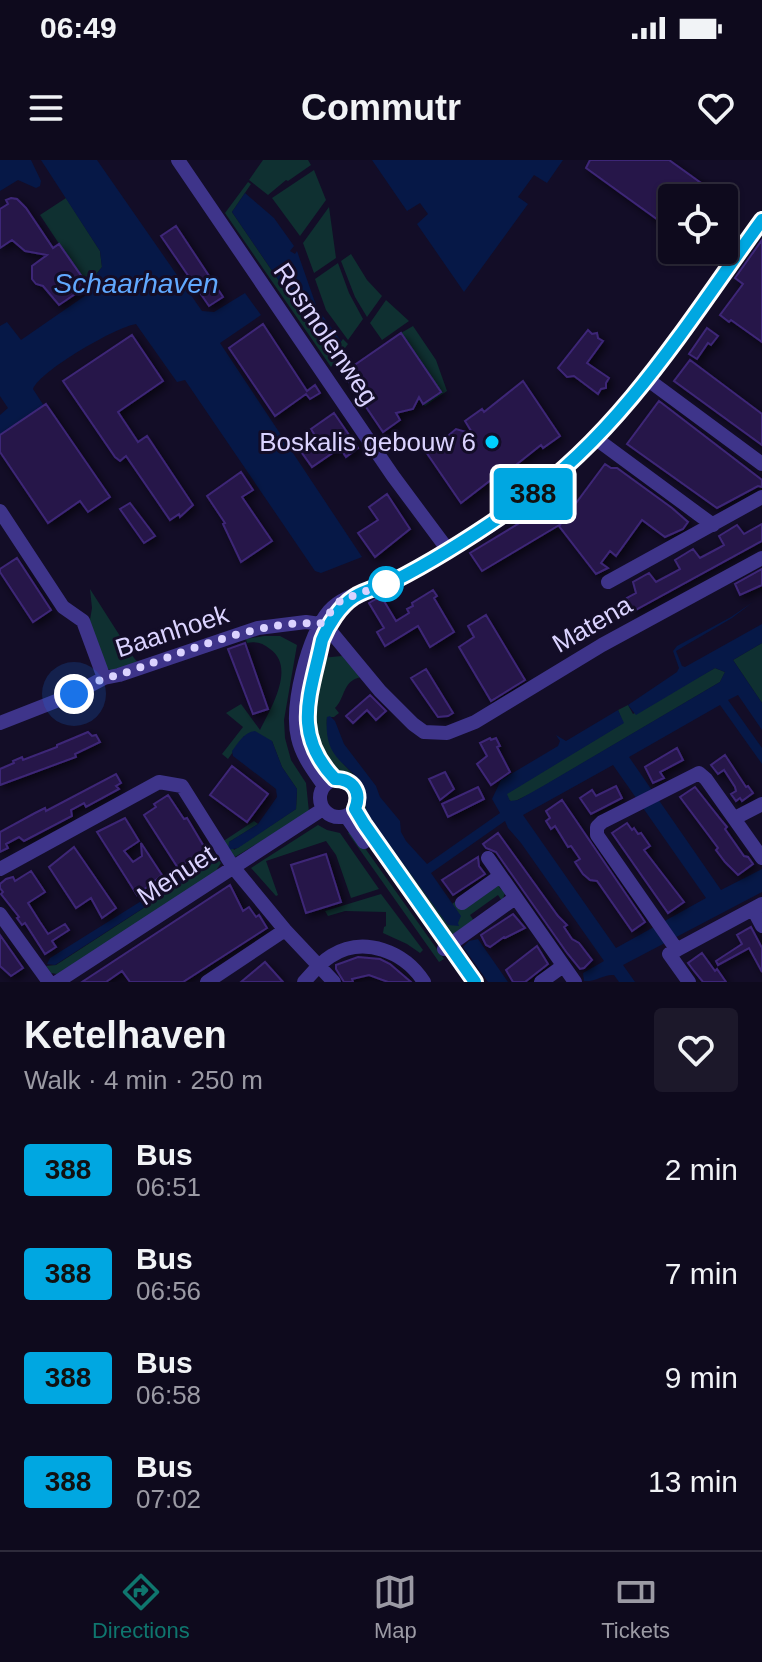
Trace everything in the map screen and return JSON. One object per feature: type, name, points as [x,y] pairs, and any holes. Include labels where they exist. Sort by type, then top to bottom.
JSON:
[{"type":"street","name":"Rosmolenweg","points":[[178,160],[393,476],[448,550]]},
{"type":"street","points":[[329,782],[303,755],[296,727],[308,652],[324,625],[353,597],[392,581],[448,550],[548,483],[595,438],[647,379],[762,220]]},
{"type":"street","points":[[647,379],[762,464]]},
{"type":"street","points":[[595,438],[713,525]]},
{"type":"street","points":[[608,582],[762,497]]},
{"type":"street","name":"Baanhoek","points":[[0,511],[63,607],[83,621],[104,678]]},
{"type":"street","name":"Matena","points":[[324,625],[380,691],[413,724],[424,732],[447,733],[475,722],[602,645],[762,558]]},
{"type":"street","name":"Baanhoek","points":[[0,723],[74,694],[104,678],[258,628],[306,622],[324,625]]},
{"type":"street","points":[[689,982],[660,924],[597,835],[597,827],[699,773],[762,858]]},
{"type":"street","points":[[346,780],[355,787],[358,798],[350,812],[332,816],[323,809],[319,795],[329,782],[346,780]]},
{"type":"street","points":[[0,869],[159,782],[168,781],[182,786],[233,867],[285,930],[334,982]]},
{"type":"street","points":[[735,818],[762,804]]},
{"type":"street","name":"Menuet","points":[[57,982],[323,809]]},
{"type":"street","points":[[350,812],[445,948],[475,982]]},
{"type":"street","points":[[488,858],[575,982]]},
{"type":"street","points":[[462,903],[500,876]]},
{"type":"street","points":[[445,948],[515,898]]},
{"type":"street","points":[[673,948],[758,907],[762,926]]},
{"type":"street","points":[[0,914],[49,982]]},
{"type":"street","points":[[207,982],[285,930]]},
{"type":"street","points":[[445,948],[463,982]]},
{"type":"street","points":[[304,982],[329,957],[349,949],[383,949],[406,961],[424,982]]},
{"type":"street","points":[[541,982],[563,966]]},
{"type":"green space","points":[[263,160],[308,160],[311,165],[268,195],[249,180]]},
{"type":"green space","points":[[314,170],[326,200],[300,236],[272,198]]},
{"type":"green space","points":[[248,182],[251,184],[232,212],[330,356],[343,339],[348,344],[331,367],[225,213]]},
{"type":"green space","points":[[66,198],[100,251],[102,267],[87,286],[40,215]]},
{"type":"green space","points":[[329,207],[336,258],[314,273],[303,243]]},
{"type":"green space","points":[[351,254],[367,280],[382,296],[367,317],[355,297],[341,261]]},
{"type":"green space","points":[[338,263],[363,319],[348,340],[326,310],[315,279]]},
{"type":"green space","points":[[386,300],[409,321],[382,340],[370,323]]},
{"type":"green space","points":[[413,326],[436,360],[447,391],[425,406],[423,404],[440,392],[401,333]]},
{"type":"green space","points":[[90,589],[142,667],[117,672],[103,663],[89,626],[92,608]]},
{"type":"green space","points":[[280,636],[297,645],[284,720],[285,738],[291,760],[306,783],[309,812],[235,857],[222,842],[254,821],[258,824],[229,842],[234,850],[296,809],[297,789],[282,767],[272,741],[244,736],[228,759],[222,754],[243,727],[226,713],[241,704],[260,730],[279,688],[281,666],[277,657],[265,645],[247,643],[246,639]]},
{"type":"green space","points":[[762,643],[762,703],[733,660]]},
{"type":"green space","points":[[342,656],[361,677],[347,686],[335,708],[339,713],[327,717],[328,735],[339,759],[362,786],[366,808],[455,924],[460,916],[452,904],[463,897],[495,886],[501,886],[505,893],[502,901],[498,895],[470,915],[474,921],[455,935],[447,937],[359,806],[358,788],[331,771],[319,754],[313,716],[321,658]]},
{"type":"green space","points":[[715,668],[725,672],[720,682],[532,793],[513,802],[507,799],[506,794],[623,723],[618,710],[628,705],[633,714]]},
{"type":"green space","points":[[318,825],[340,833],[379,889],[351,898],[336,855],[326,841],[266,861],[276,896],[251,868]]},
{"type":"green space","points":[[352,830],[444,959],[439,962],[348,833]]},
{"type":"green space","points":[[216,857],[221,863],[217,869],[219,872],[57,974],[51,973],[46,966],[56,965],[213,863]]},
{"type":"green space","points":[[381,894],[423,950],[420,953],[383,933],[386,912],[345,911],[328,916],[325,911]]},
{"type":"water","points":[[0,160],[31,160],[41,181],[40,186],[36,188],[18,180],[0,191]]},
{"type":"water","name":"Schaarhaven","points":[[41,160],[97,160],[202,311],[214,312],[245,293],[261,315],[220,343],[362,557],[321,573],[315,571],[185,380],[177,382],[136,324],[97,341],[50,371],[33,389],[44,406],[0,435],[0,415],[8,408],[0,396],[0,326],[7,322],[21,340],[89,293],[87,286],[102,267],[100,251]]},
{"type":"water","points":[[372,160],[563,160],[547,183],[534,175],[518,197],[528,204],[464,292],[417,224],[428,214],[420,203],[407,211]]},
{"type":"water","points":[[245,193],[274,218],[294,246],[290,251],[295,254],[297,251],[317,308],[341,341],[331,357],[232,212]]},
{"type":"water","points":[[753,602],[732,618],[676,651],[685,667],[762,624],[762,643],[733,660],[762,703],[762,730],[738,695],[728,700],[762,748],[762,764],[720,705],[629,757],[721,890],[762,869],[762,892],[623,965],[635,982],[619,982],[614,975],[584,981],[583,973],[604,961],[505,821],[431,873],[461,916],[459,926],[448,925],[367,814],[363,784],[336,756],[328,741],[327,717],[330,716],[344,744],[400,821],[406,841],[427,864],[500,813],[492,799],[501,780],[558,746],[560,741],[556,735],[566,741],[618,710],[624,723],[507,794],[510,801],[518,800],[543,786],[720,682],[725,672],[715,668],[636,715],[628,705],[677,672],[679,668],[673,651],[677,646]],"holes":[[[613,765],[706,898],[616,948],[523,815]]]},
{"type":"water","points":[[255,731],[272,741],[282,767],[297,789],[296,809],[238,848],[228,850],[229,842],[258,824],[277,797],[276,789],[233,756],[232,751],[242,738]]},
{"type":"water","points":[[215,855],[213,863],[55,965],[47,964],[50,958]]},
{"type":"water","points":[[478,939],[508,982],[488,982],[463,947],[469,941]]},
{"type":"building","points":[[590,160],[669,160],[702,184],[658,184],[658,220],[586,168]]},
{"type":"building","points":[[11,198],[17,199],[26,208],[53,248],[59,244],[82,277],[84,288],[59,305],[43,286],[32,279],[32,266],[47,255],[25,251],[12,240],[0,248],[0,209]]},
{"type":"building","points":[[176,226],[223,297],[209,306],[161,236]]},
{"type":"building","points":[[762,240],[762,342],[720,315],[743,284],[735,278]]},
{"type":"building","points":[[263,324],[307,391],[315,385],[320,393],[310,399],[306,394],[275,416],[229,348]]},
{"type":"building","points":[[707,328],[718,336],[711,345],[708,343],[697,359],[689,354]]},
{"type":"building","points":[[588,330],[592,334],[597,333],[603,341],[587,363],[609,378],[606,388],[598,394],[574,376],[567,377],[558,368]]},
{"type":"building","points":[[401,333],[441,392],[423,404],[419,397],[413,409],[396,413],[400,420],[383,432],[343,373]]},
{"type":"building","points":[[132,335],[163,381],[118,412],[138,442],[147,436],[193,505],[180,517],[179,514],[170,520],[126,456],[120,461],[115,457],[63,381]]},
{"type":"building","points":[[690,360],[762,414],[762,445],[674,381]]},
{"type":"building","name":"Boskalis gebouw 6","points":[[523,381],[560,436],[543,448],[541,445],[461,503],[424,449],[442,437],[443,440],[456,429],[473,434],[465,421],[482,409],[484,412]]},
{"type":"building","points":[[659,401],[762,480],[762,487],[758,486],[717,508],[627,444]]},
{"type":"building","points":[[46,404],[110,497],[88,512],[80,501],[48,523],[0,452],[0,435]]},
{"type":"building","points":[[334,413],[358,448],[346,457],[340,448],[312,467],[302,453],[319,442],[311,429]]},
{"type":"building","points":[[605,464],[617,468],[672,508],[688,522],[683,529],[665,537],[642,520],[616,556],[610,551],[601,563],[608,568],[596,574],[559,526],[561,524],[482,571],[470,553],[541,510],[544,514],[549,509],[562,522]]},
{"type":"building","points":[[241,472],[253,490],[242,497],[272,541],[241,562],[225,523],[207,496]]},
{"type":"building","points":[[387,494],[410,529],[375,557],[358,533],[378,520],[369,507]]},
{"type":"building","points":[[130,503],[155,536],[144,543],[120,509]]},
{"type":"building","points":[[762,524],[762,541],[634,611],[627,598],[636,593],[633,582],[649,573],[656,582],[680,569],[675,560],[693,549],[700,558],[724,545],[719,536],[737,525],[744,534]]},
{"type":"building","points":[[17,558],[51,610],[33,622],[0,572]]},
{"type":"building","points":[[762,569],[762,585],[740,595],[735,584]]},
{"type":"building","points":[[433,590],[437,596],[434,598],[454,632],[430,647],[418,626],[385,646],[377,632],[384,628],[369,603],[381,596],[396,621],[409,613],[407,609],[413,606],[412,603]]},
{"type":"building","points":[[486,615],[525,680],[491,701],[459,647],[474,637],[468,626]]},
{"type":"building","points":[[245,643],[268,709],[253,714],[228,649]]},
{"type":"building","points":[[426,669],[453,713],[448,716],[438,717],[411,678]]},
{"type":"building","points":[[370,695],[386,711],[376,720],[367,710],[353,723],[346,716]]},
{"type":"building","points":[[88,732],[96,735],[100,742],[75,754],[76,757],[0,785],[0,769],[13,761],[57,747]]},
{"type":"building","points":[[496,738],[500,746],[497,747],[510,772],[491,785],[477,764],[487,756],[480,743]]},
{"type":"building","points":[[677,748],[683,760],[660,772],[664,778],[653,783],[645,767]]},
{"type":"building","points":[[725,755],[753,793],[742,801],[740,798],[736,801],[731,794],[736,791],[735,787],[724,770],[718,774],[711,765]]},
{"type":"building","points":[[232,766],[268,794],[247,822],[210,795]]},
{"type":"building","points":[[445,772],[454,789],[440,800],[429,779]]},
{"type":"building","points":[[116,774],[121,783],[116,786],[119,789],[86,807],[84,803],[71,810],[72,816],[24,841],[19,837],[6,844],[8,848],[0,852],[0,832]]},
{"type":"building","points":[[616,786],[622,798],[591,814],[580,798],[592,790],[596,796]]},
{"type":"building","points":[[478,787],[484,799],[448,817],[442,804]]},
{"type":"building","points":[[695,787],[753,864],[738,875],[716,850],[718,848],[680,797]]},
{"type":"building","points":[[168,795],[184,819],[187,818],[206,850],[178,868],[144,815]]},
{"type":"building","points":[[562,800],[645,922],[632,931],[597,881],[583,874],[575,862],[580,859],[571,846],[568,847],[555,826],[551,829],[546,821],[550,818],[546,811]]},
{"type":"building","points":[[125,818],[139,841],[124,851],[133,862],[142,856],[141,843],[162,875],[137,895],[97,832]]},
{"type":"building","points":[[627,823],[632,830],[634,828],[638,834],[641,833],[650,846],[644,850],[684,902],[668,913],[612,833]]},
{"type":"building","points":[[498,833],[567,925],[564,927],[572,939],[592,960],[584,968],[580,969],[567,953],[496,852],[483,844]]},
{"type":"building","points":[[74,847],[116,908],[102,918],[91,898],[76,908],[49,867]]},
{"type":"building","points":[[326,854],[341,902],[306,913],[291,865]]},
{"type":"building","points":[[478,857],[479,866],[485,874],[453,895],[442,880]]},
{"type":"building","points":[[31,871],[45,892],[28,903],[40,922],[48,934],[65,924],[69,930],[52,941],[56,947],[45,954],[1,894],[0,884],[6,879],[13,877],[15,881]]},
{"type":"building","points":[[230,885],[243,911],[249,907],[267,928],[183,982],[130,982],[122,971],[106,982],[82,982]]},
{"type":"building","points":[[513,914],[525,928],[490,947],[486,945],[481,935]]},
{"type":"building","points":[[751,927],[762,948],[762,972],[749,948],[718,965],[716,961],[742,944],[737,935]]},
{"type":"building","points":[[0,935],[23,968],[11,976],[0,966]]},
{"type":"building","points":[[537,946],[548,964],[525,982],[513,982],[506,970]]},
{"type":"building","points":[[702,953],[726,982],[703,982],[688,963]]},
{"type":"building","points":[[358,957],[380,959],[411,982],[388,982],[369,975],[352,979],[353,982],[344,982],[336,965]]},
{"type":"building","points":[[265,962],[283,982],[241,982]]},
{"type":"bus line","name":"388","points":[[475,982],[364,824],[355,809],[358,798],[355,787],[346,780],[335,779],[314,753],[306,725],[322,640],[327,627],[353,597],[392,581],[501,517],[548,483],[606,428],[647,379],[762,220]]},
{"type":"place","name":"Boskalis gebouw 6","points":[[492,442]]},
{"type":"route","points":[[74,694],[104,678],[258,628],[306,622],[320,624],[341,600],[386,584]]}]
